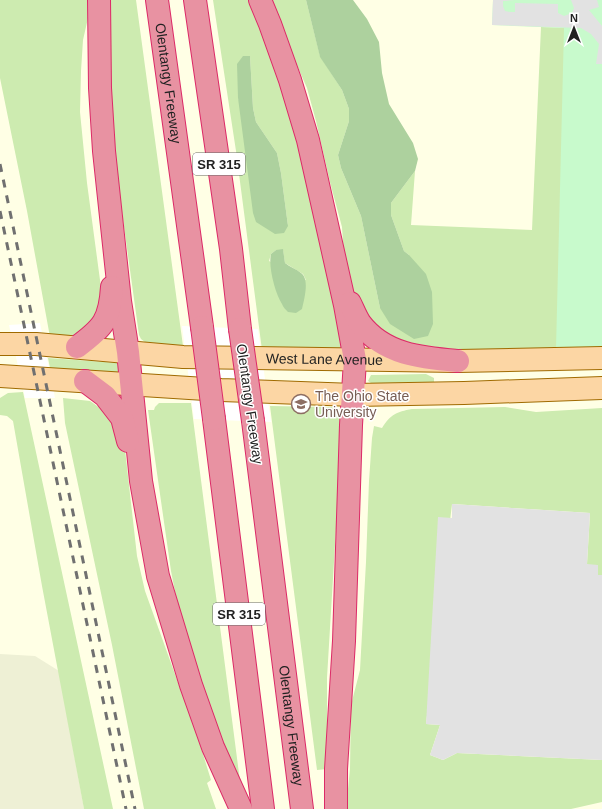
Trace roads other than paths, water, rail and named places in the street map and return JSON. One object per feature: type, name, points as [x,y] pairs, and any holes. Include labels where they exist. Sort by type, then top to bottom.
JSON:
[{"type":"highway","points":[[99,0],[100,88],[103,143],[120,301],[128,352],[141,481],[158,576],[190,685],[213,747],[241,809]]},
{"type":"highway","name":"Olentangy Freeway","points":[[157,0],[202,327],[263,809]]},
{"type":"highway","name":"Olentangy Freeway","points":[[195,0],[253,421],[302,809]]},
{"type":"highway","points":[[260,0],[290,80],[308,140],[339,279],[355,360],[351,425],[344,641],[336,769],[336,809]]},
{"type":"highway","points":[[77,347],[95,334],[104,323],[111,299],[114,248]]},
{"type":"highway","points":[[339,279],[359,322],[372,335],[388,346],[404,353],[427,358],[458,361]]},
{"type":"highway","points":[[85,382],[105,396],[122,418],[141,481]]},
{"type":"main road","name":"West Lane Avenue","points":[[0,344],[36,344],[183,357],[458,361],[602,358]]},
{"type":"main road","points":[[0,376],[221,390],[354,395],[472,393],[602,388]]},
{"type":"railway","points":[[0,164],[135,809]]},
{"type":"railway","points":[[0,211],[126,809]]},
{"type":"place","name":"The Ohio State University","points":[[301,404]]}]
